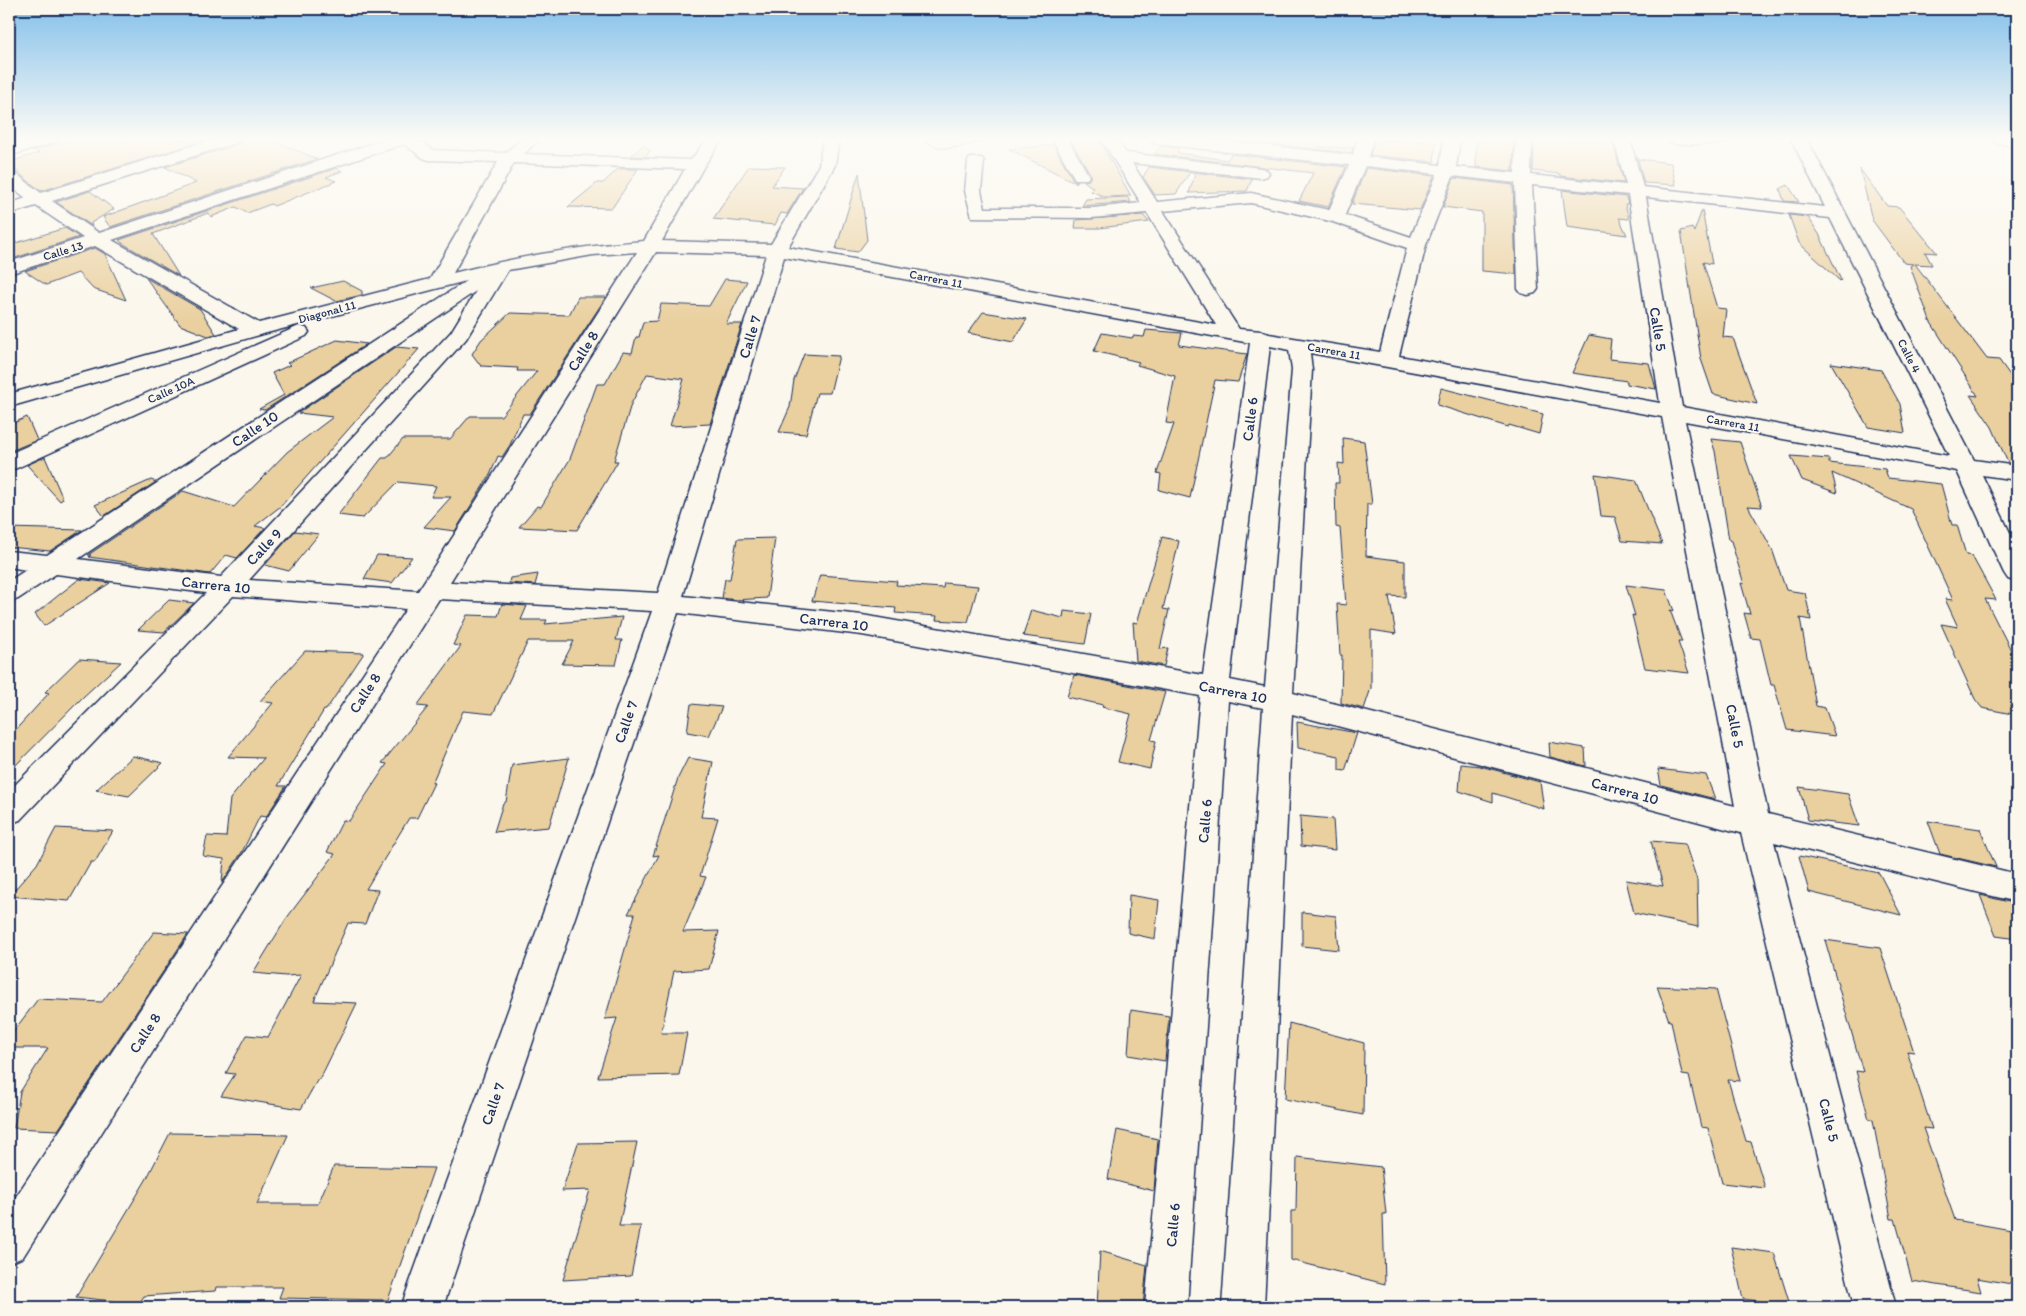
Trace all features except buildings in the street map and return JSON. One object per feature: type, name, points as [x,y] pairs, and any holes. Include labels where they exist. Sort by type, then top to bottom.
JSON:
[{"type":"street","points":[[9,209],[37,200]]},
{"type":"street","points":[[39,200],[98,240],[256,330]]},
{"type":"street","name":"Calle 13","points":[[9,268],[219,200]]},
{"type":"street","points":[[438,282],[485,200]]},
{"type":"street","name":"Calle 8","points":[[9,1242],[428,596],[650,246],[676,200]]},
{"type":"street","name":"Calle 7","points":[[422,1307],[668,603],[777,250],[806,200]]},
{"type":"street","points":[[975,200],[978,213],[1092,213],[1224,200]]},
{"type":"street","points":[[1148,200],[1246,336]]},
{"type":"street","points":[[1261,200],[1334,217],[1417,245]]},
{"type":"street","points":[[1334,217],[1341,200]]},
{"type":"street","points":[[1388,360],[1417,245],[1435,200]]},
{"type":"street","points":[[1524,200],[1528,289]]},
{"type":"street","name":"Calle 5","points":[[1638,200],[1672,412],[1754,824],[1875,1307]]},
{"type":"street","points":[[1721,200],[1835,213]]},
{"type":"street","name":"Calle 4","points":[[1829,200],[1966,466],[2017,573]]},
{"type":"street","name":"Carrera 11","points":[[650,246],[777,250],[1966,466],[2017,473]]},
{"type":"street","name":"Diagonal 11","points":[[9,401],[256,330],[501,266],[593,250],[650,246]]},
{"type":"street","name":"Calle 10","points":[[9,592],[501,266]]},
{"type":"street","name":"Calle 9","points":[[9,811],[227,587],[459,335],[501,266]]},
{"type":"street","name":"Calle 10A","points":[[9,464],[298,333],[330,311]]},
{"type":"street","name":"Calle 6","points":[[1166,1307],[1215,689],[1246,336]]},
{"type":"street","points":[[1242,1307],[1278,700],[1302,370],[1298,344]]},
{"type":"street","points":[[205,345],[212,372]]},
{"type":"street","name":"Carrera 10","points":[[9,559],[227,587],[428,596],[668,603],[862,625],[1278,700],[1754,824],[2017,888]]}]
